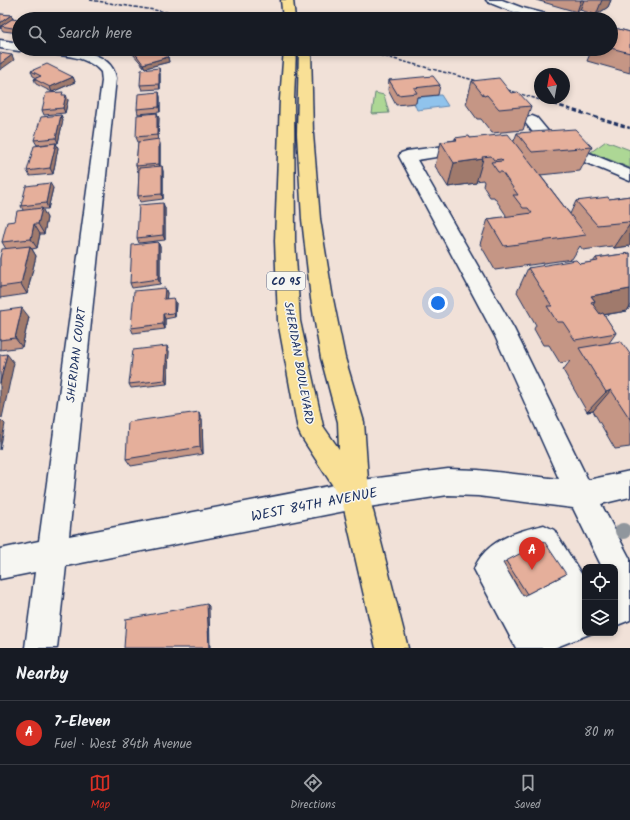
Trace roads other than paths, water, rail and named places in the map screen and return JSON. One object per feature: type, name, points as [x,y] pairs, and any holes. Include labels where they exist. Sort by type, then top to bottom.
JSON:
[{"type":"main road","points":[[287,0],[288,12]]},
{"type":"main road","name":"SHERIDAN BOULEVARD","points":[[297,56],[287,99],[285,241],[289,321],[311,430],[355,495]]},
{"type":"main road","name":"SHERIDAN BOULEVARD","points":[[298,56],[312,219],[322,299],[333,358],[351,422],[355,495],[392,648]]},
{"type":"street","points":[[492,0],[523,12]]},
{"type":"street","points":[[0,44],[12,46]]},
{"type":"street","name":"SHERIDAN COURT","points":[[41,648],[109,83],[107,71],[101,63],[81,56]]},
{"type":"street","points":[[532,121],[549,142]]},
{"type":"street","points":[[526,142],[541,140],[549,142],[571,142],[630,176]]},
{"type":"street","points":[[488,146],[407,156],[506,335],[581,495],[630,590]]},
{"type":"street","name":"WEST 84TH AVENUE","points":[[0,564],[355,495],[448,482],[478,483],[581,495],[630,484]]},
{"type":"street","points":[[544,540],[560,629],[489,569],[516,552],[544,540]]},
{"type":"street","points":[[539,588],[560,629]]},
{"type":"street","points":[[618,609],[630,604]]},
{"type":"water","points":[[441,95],[448,106],[417,110],[412,98]]},
{"type":"railway","points":[[90,0],[166,12]]},
{"type":"railway","points":[[383,56],[485,83]]},
{"type":"railway","points":[[498,87],[534,98]]},
{"type":"railway","points":[[553,104],[630,128]]},
{"type":"place","name":"7-Eleven","points":[[532,570]]}]
